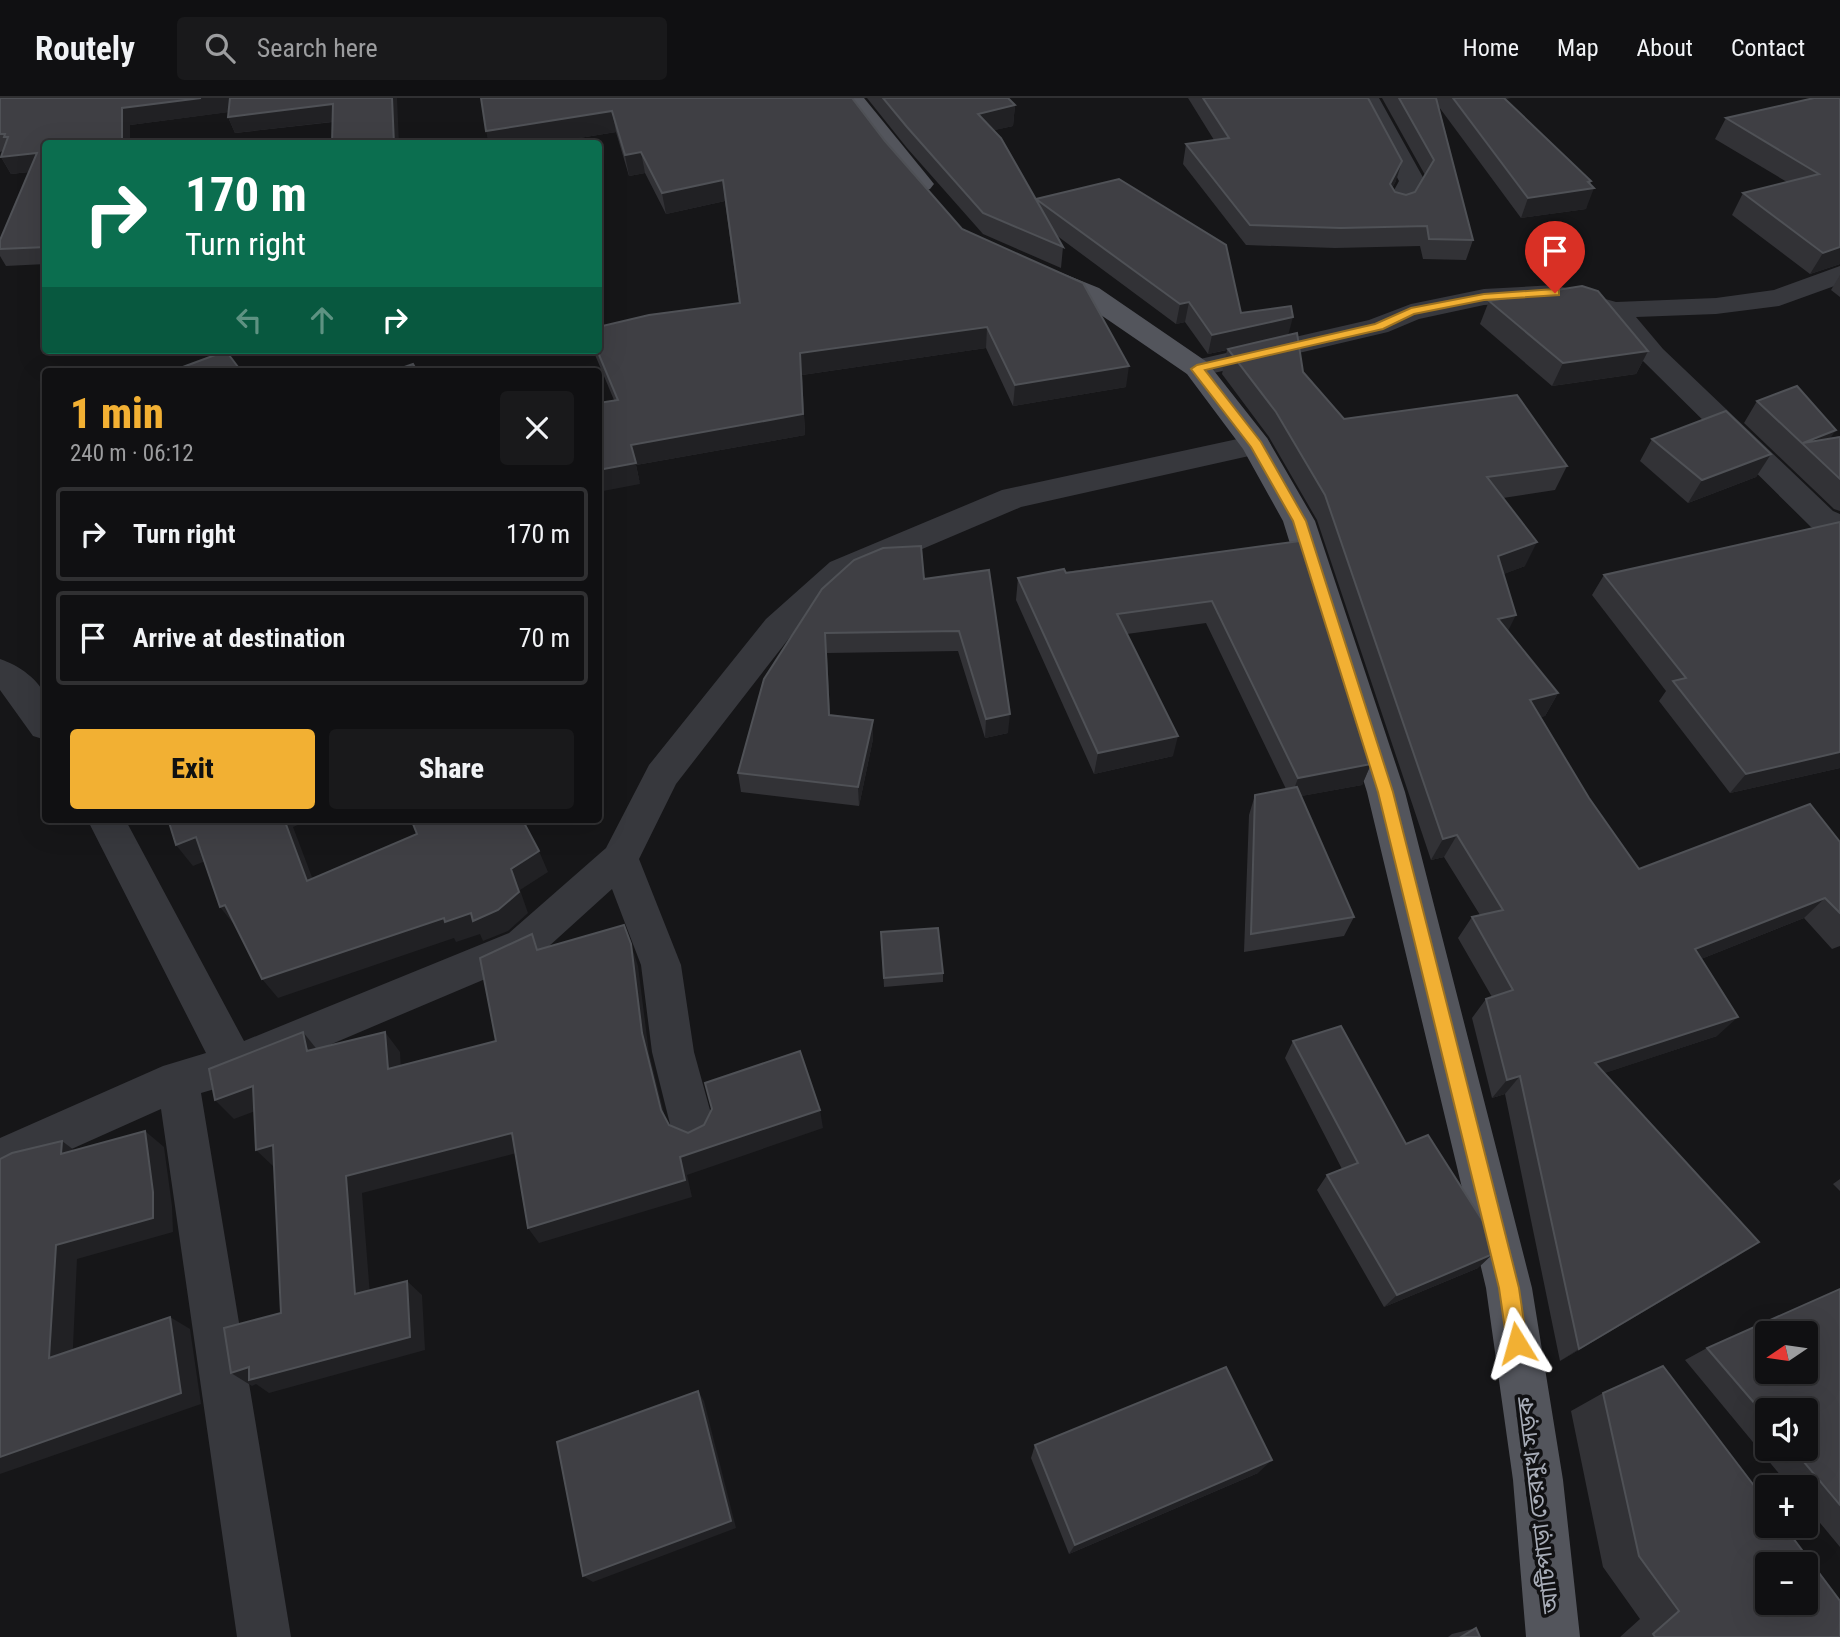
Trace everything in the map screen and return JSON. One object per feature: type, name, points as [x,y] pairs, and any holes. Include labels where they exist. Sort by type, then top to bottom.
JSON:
[{"type":"main road","points":[[852,98],[896,155],[947,213]]},
{"type":"main road","name":"আটিপাড়া তেরমুখ সড়ক","points":[[1007,258],[1089,294],[1197,369],[1256,445],[1299,521],[1386,792],[1509,1288],[1538,1480],[1553,1637]]},
{"type":"street","points":[[1367,98],[1412,181],[1399,205]]},
{"type":"street","points":[[1197,369],[1378,326],[1411,312],[1484,297],[1555,293],[1615,310],[1716,306],[1779,298],[1840,274]]},
{"type":"street","points":[[1615,310],[1653,355],[1822,519],[1840,526]]},
{"type":"street","points":[[0,1160],[178,1080],[234,1065],[523,945],[620,859],[662,775],[778,628],[842,570],[1013,498],[1256,445]]},
{"type":"street","points":[[0,672],[16,683],[42,720]]},
{"type":"street","points":[[108,823],[160,918],[234,1065]]},
{"type":"street","points":[[620,859],[661,965],[673,1052],[693,1128]]},
{"type":"street","points":[[178,1080],[264,1637]]},
{"type":"building","points":[[0,98],[201,98],[122,108],[122,140],[42,140],[42,247],[0,249],[0,240],[37,153],[1,157],[8,137],[0,134]]},
{"type":"building","points":[[230,98],[392,98],[394,140],[332,140],[333,104],[228,117]]},
{"type":"building","points":[[481,98],[852,98],[885,141],[962,229],[1083,283],[1129,366],[1015,385],[987,327],[800,353],[803,414],[631,445],[636,463],[602,469],[602,402],[618,400],[599,354],[602,354],[602,326],[649,315],[740,303],[723,180],[662,193],[641,152],[625,155],[612,111],[486,131]]},
{"type":"building","points":[[883,98],[1008,98],[1015,105],[978,114],[1001,138],[1063,247],[983,213]]},
{"type":"building","points":[[1203,98],[1368,98],[1402,161],[1390,184],[1395,192],[1406,195],[1415,192],[1434,160],[1399,98],[1436,98],[1473,240],[1429,239],[1427,226],[1341,228],[1250,225],[1186,144],[1229,138]]},
{"type":"building","points":[[1453,98],[1504,98],[1591,181],[1588,182],[1594,188],[1528,198]]},
{"type":"building","points":[[1814,98],[1840,98],[1840,247],[1823,253],[1743,193],[1819,174],[1726,118]]},
{"type":"building","points":[[1119,179],[1226,245],[1241,313],[1291,306],[1293,317],[1212,335],[1189,302],[1180,304],[1036,199]]},
{"type":"building","points":[[1582,286],[1598,291],[1648,351],[1563,363],[1489,301]]},
{"type":"building","points":[[1297,333],[1303,372],[1344,419],[1517,395],[1567,466],[1487,477],[1537,542],[1498,556],[1516,615],[1498,619],[1558,693],[1530,700],[1589,798],[1639,869],[1810,804],[1840,842],[1840,913],[1825,898],[1695,949],[1738,1017],[1595,1063],[1759,1242],[1579,1349],[1520,1076],[1507,1080],[1486,999],[1513,990],[1472,917],[1503,910],[1457,835],[1443,839],[1325,495],[1276,412],[1228,349]]},
{"type":"building","points":[[218,354],[228,354],[239,368],[180,368]]},
{"type":"building","points":[[1797,386],[1836,430],[1803,443],[1840,437],[1840,479],[1757,401]]},
{"type":"building","points":[[1726,411],[1771,454],[1702,480],[1652,439]]},
{"type":"building","points":[[1840,522],[1840,752],[1746,774],[1673,681],[1686,678],[1604,575]]},
{"type":"building","points":[[1300,541],[1371,764],[1298,778],[1212,601],[1117,614],[1178,736],[1098,753],[1018,578],[1064,569],[1066,573]]},
{"type":"building","points":[[921,546],[924,579],[989,570],[1010,714],[986,719],[959,631],[825,633],[829,715],[873,720],[858,787],[738,773],[764,679],[822,589],[854,560],[883,548]]},
{"type":"building","points":[[1297,787],[1354,917],[1251,934],[1255,795]]},
{"type":"building","points":[[169,823],[285,823],[307,881],[417,834],[413,823],[524,823],[539,851],[511,869],[519,892],[498,910],[473,921],[471,913],[445,922],[444,918],[262,979],[225,905],[220,907],[196,837],[176,845]]},
{"type":"building","points":[[624,925],[631,944],[642,1033],[661,1110],[669,1125],[688,1133],[704,1125],[712,1109],[705,1083],[800,1051],[820,1110],[680,1157],[685,1180],[528,1228],[512,1133],[346,1176],[355,1294],[407,1281],[410,1337],[249,1380],[249,1367],[231,1373],[224,1328],[281,1313],[273,1145],[256,1150],[253,1086],[215,1100],[209,1069],[303,1032],[307,1051],[385,1032],[388,1069],[496,1041],[480,958],[532,934],[537,950]]},
{"type":"building","points":[[938,928],[943,973],[884,978],[881,932]]},
{"type":"building","points":[[1341,1026],[1406,1144],[1428,1135],[1486,1226],[1493,1254],[1397,1295],[1327,1175],[1358,1163],[1293,1041]]},
{"type":"building","points":[[145,1131],[153,1192],[153,1218],[56,1245],[49,1358],[170,1317],[181,1393],[0,1457],[0,1159],[12,1153],[62,1141],[61,1154]]},
{"type":"building","points":[[1840,1289],[1840,1505],[1818,1479],[1818,1475],[1815,1475],[1803,1461],[1818,1461],[1818,1398],[1755,1398],[1755,1404],[1707,1348],[1755,1327],[1755,1384],[1818,1384],[1818,1321],[1768,1321]]},
{"type":"building","points":[[1663,1366],[1755,1487],[1755,1538],[1793,1538],[1803,1552],[1755,1552],[1755,1615],[1818,1615],[1818,1572],[1840,1601],[1840,1637],[1655,1637],[1653,1634],[1679,1611],[1639,1556],[1603,1393]]},
{"type":"building","points":[[1226,1367],[1272,1460],[1075,1545],[1035,1445]]},
{"type":"building","points":[[698,1391],[731,1521],[583,1576],[557,1442]]},
{"type":"building","points":[[1476,1628],[1480,1637],[1461,1637]]},
{"type":"route","points":[[1517,1343],[1509,1288],[1386,792],[1299,521],[1256,445],[1197,369],[1378,326],[1411,312],[1484,297],[1555,293]]}]
